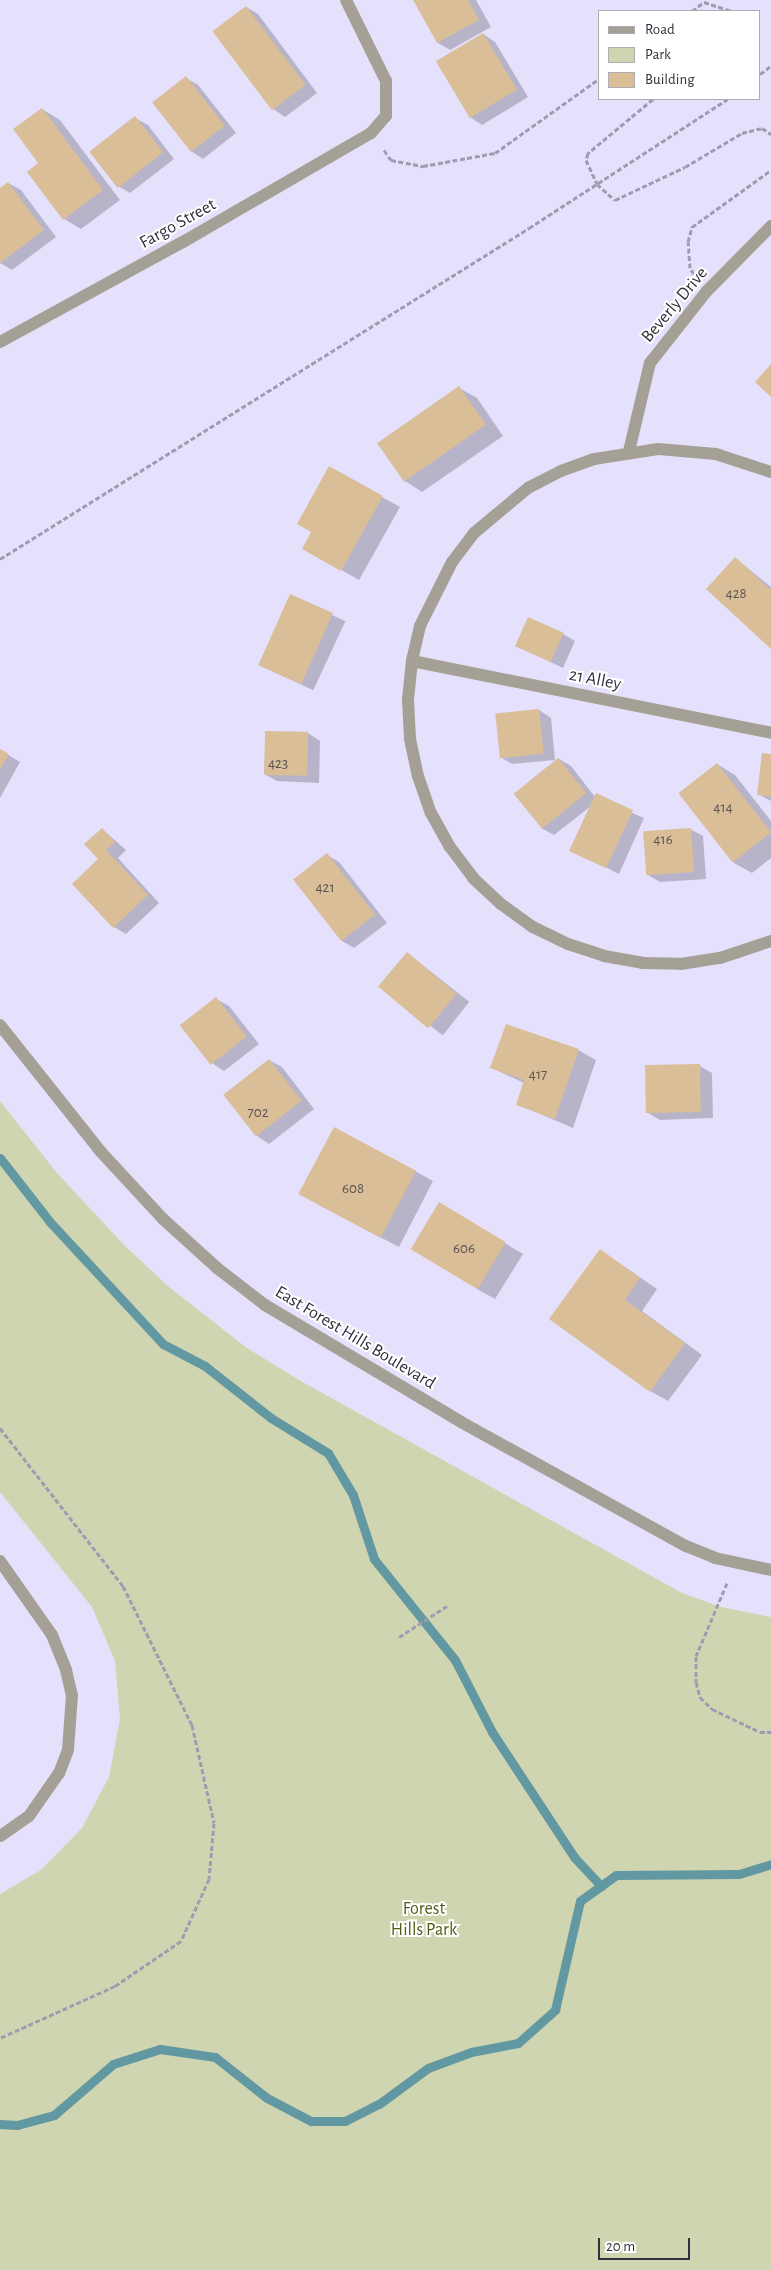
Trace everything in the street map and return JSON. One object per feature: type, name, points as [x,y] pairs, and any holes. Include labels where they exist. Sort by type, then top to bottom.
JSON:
[{"type":"street","points":[[346,0],[386,81],[386,116],[371,133]]},
{"type":"street","name":"Fargo Street","points":[[0,342],[183,242],[371,133]]},
{"type":"street","name":"Beverly Drive","points":[[629,451],[650,363],[706,292],[771,226]]},
{"type":"street","points":[[771,472],[716,454],[688,450],[629,451],[560,471],[528,488],[474,533],[452,562],[434,593],[420,626],[412,661],[408,700],[410,739],[418,776],[431,813],[450,847],[473,878],[501,904],[533,927],[568,944],[604,956],[642,963],[681,964],[720,958],[771,940]]},
{"type":"street","name":"21 Alley","points":[[412,661],[771,733]]},
{"type":"street","name":"East Forest Hills Boulevard","points":[[0,1025],[101,1152],[163,1219],[217,1268],[265,1305],[461,1422],[686,1546],[735,1563],[771,1570]]},
{"type":"street","points":[[0,1562],[52,1635],[66,1670],[72,1695],[68,1750],[60,1773],[29,1816],[0,1836]]},
{"type":"path","points":[[693,10],[704,2],[729,10]]},
{"type":"path","points":[[371,133],[391,160],[423,166],[495,153],[598,79]]},
{"type":"path","points":[[652,100],[588,153],[586,160],[597,184],[615,200],[685,167],[742,133],[762,128],[771,134]]},
{"type":"path","points":[[0,559],[597,184],[726,100]]},
{"type":"path","points":[[706,292],[690,268],[688,242],[692,227],[771,170]]},
{"type":"path","points":[[0,1428],[123,1586],[192,1725],[214,1823],[209,1879],[181,1941],[115,1986],[0,2038]]},
{"type":"path","points":[[735,1563],[696,1656],[696,1682],[700,1697],[712,1709],[760,1732],[771,1732]]},
{"type":"path","points":[[399,1638],[447,1606]]},
{"type":"green space","name":"Forest Hills Park","points":[[0,1101],[57,1173],[125,1246],[169,1287],[247,1348],[299,1380],[682,1593],[721,1607],[771,1617],[771,2270],[0,2270],[0,1894],[41,1870],[82,1828],[109,1777],[120,1719],[115,1661],[92,1607],[0,1492]]},
{"type":"building","points":[[413,0],[468,0],[479,20],[437,43]]},
{"type":"building","points":[[246,6],[306,85],[272,110],[212,31]]},
{"type":"building","points":[[483,33],[517,90],[470,118],[436,61]]},
{"type":"building","points":[[186,76],[225,126],[191,152],[152,102]]},
{"type":"building","points":[[42,108],[103,190],[63,220],[27,172],[38,163],[13,129]]},
{"type":"building","points":[[135,116],[163,152],[118,188],[89,152]]},
{"type":"building","points":[[8,182],[44,230],[0,263],[0,188]]},
{"type":"building","points":[[771,364],[771,397],[755,382]]},
{"type":"building","points":[[459,386],[486,425],[404,482],[377,443]]},
{"type":"building","points":[[329,466],[383,496],[341,571],[302,549],[311,532],[297,524]]},
{"type":"building","points":[[735,557],[771,590],[771,649],[706,589]]},
{"type":"building","points":[[290,594],[333,613],[301,684],[258,665]]},
{"type":"building","points":[[528,617],[564,633],[551,662],[515,646]]},
{"type":"building","points":[[539,709],[544,754],[500,758],[495,714]]},
{"type":"building","points":[[265,731],[308,732],[307,776],[264,775]]},
{"type":"building","points":[[0,749],[9,754],[0,769]]},
{"type":"building","points":[[762,753],[771,754],[771,797],[757,795]]},
{"type":"building","points":[[558,758],[586,793],[542,829],[514,794]]},
{"type":"building","points":[[717,763],[771,832],[733,863],[678,793]]},
{"type":"building","points":[[596,793],[633,810],[606,868],[569,851]]},
{"type":"building","points":[[102,828],[115,842],[106,850],[148,895],[113,928],[72,884],[98,859],[84,844]]},
{"type":"building","points":[[691,828],[694,872],[646,875],[643,831]]},
{"type":"building","points":[[327,853],[375,914],[341,941],[293,879]]},
{"type":"building","points":[[407,952],[457,994],[428,1028],[378,986]]},
{"type":"building","points":[[216,997],[247,1036],[211,1065],[180,1025]]},
{"type":"building","points":[[506,1024],[579,1049],[555,1119],[516,1105],[524,1080],[490,1068]]},
{"type":"building","points":[[269,1059],[302,1101],[256,1136],[223,1095]]},
{"type":"building","points":[[700,1064],[701,1112],[646,1113],[645,1065]]},
{"type":"building","points":[[334,1127],[416,1171],[380,1238],[298,1194]]},
{"type":"building","points":[[439,1202],[506,1242],[478,1289],[411,1249]]},
{"type":"building","points":[[600,1249],[640,1278],[625,1300],[685,1343],[650,1392],[549,1319]]},
{"type":"waterway","points":[[0,1158],[50,1222],[163,1344],[205,1366],[271,1418],[328,1453],[353,1495],[374,1559],[455,1660],[492,1732],[574,1857],[601,1886]]},
{"type":"waterway","points":[[0,2124],[17,2125],[54,2115],[113,2064],[160,2049],[215,2057],[267,2098],[311,2121],[345,2121],[379,2104],[428,2068],[471,2052],[518,2043],[555,2010],[580,1901],[616,1875],[739,1874],[771,1864]]}]
